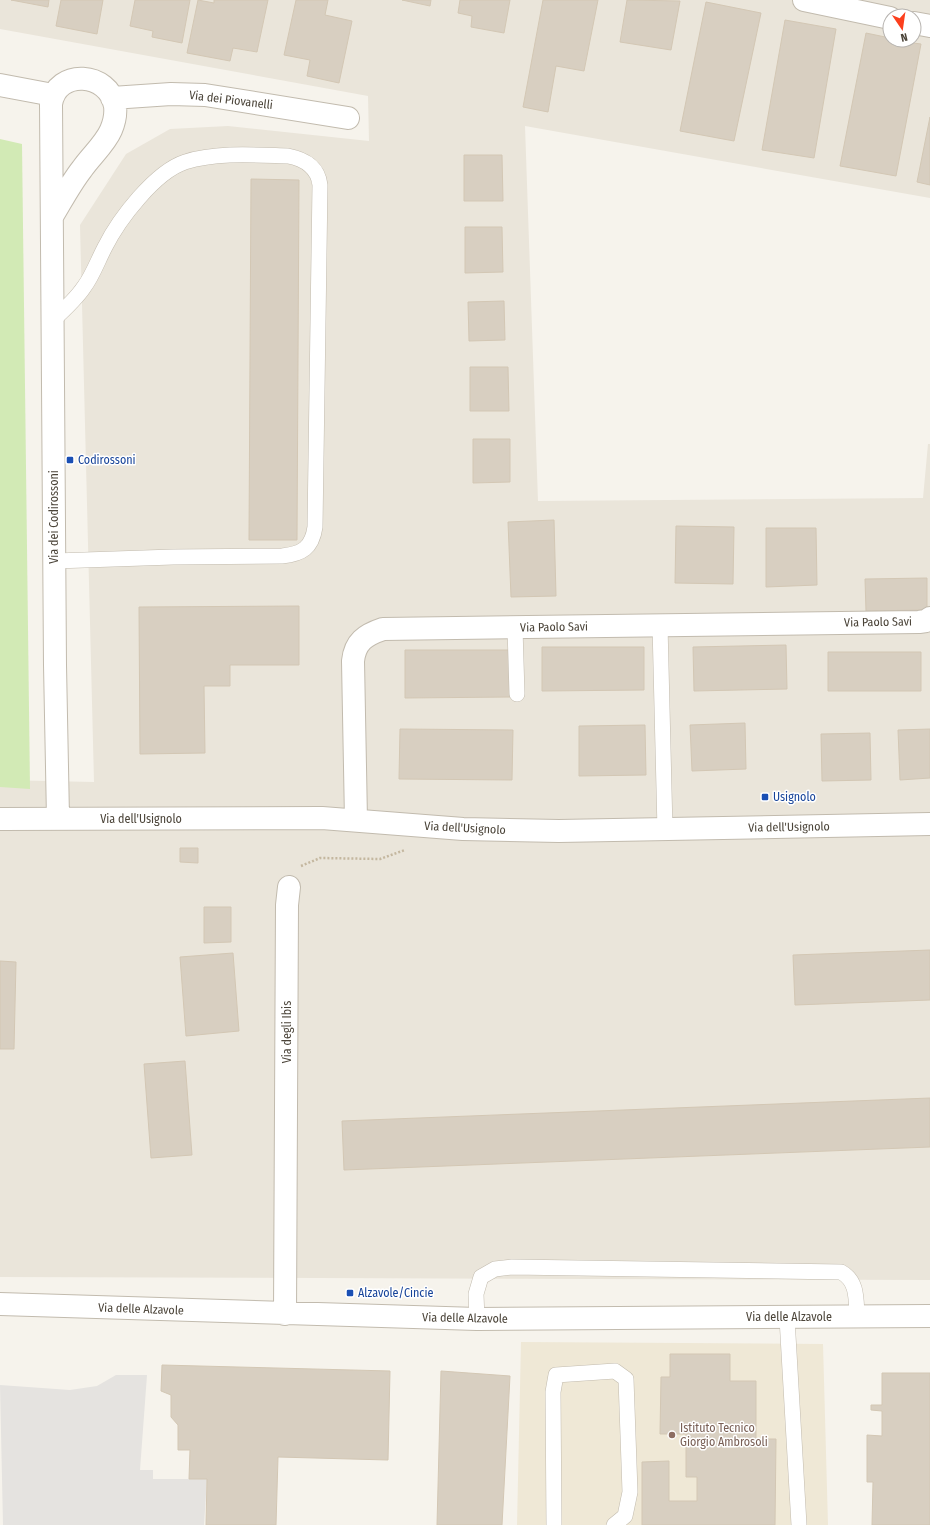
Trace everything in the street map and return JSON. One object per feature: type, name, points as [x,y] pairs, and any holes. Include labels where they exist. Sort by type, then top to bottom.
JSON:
[{"type":"street","points":[[804,0],[882,16]]},
{"type":"street","points":[[0,85],[53,95],[63,84],[71,79],[79,78],[94,80],[100,84],[112,98],[115,112],[111,131],[81,170],[53,216]]},
{"type":"street","name":"Via dei Piovanelli","points":[[112,98],[171,94],[205,95],[348,118]]},
{"type":"street","name":"Via dei Codirossoni","points":[[53,95],[51,104],[53,216],[54,561],[58,818]]},
{"type":"street","name":"Via Paolo Savi","points":[[356,820],[354,653],[360,640],[366,635],[383,629],[919,622],[926,621],[930,618]]},
{"type":"street","name":"Via dell'Usignolo","points":[[0,819],[322,818],[436,828],[485,830],[665,830],[930,824]]},
{"type":"street","name":"Via degli Ibis","points":[[286,1314],[287,913],[289,887]]},
{"type":"street","name":"Via delle Alzavole","points":[[0,1304],[477,1319],[930,1316]]},
{"type":"lane","points":[[53,320],[85,287],[105,246],[127,213],[153,185],[176,165],[200,158],[288,156],[299,158],[307,163],[317,173],[320,185],[315,527],[311,543],[307,549],[300,553],[282,556],[173,556],[54,561]]},
{"type":"lane","points":[[660,625],[665,830]]},
{"type":"lane","points":[[515,628],[517,694]]},
{"type":"lane","points":[[477,1319],[476,1294],[481,1277],[495,1269],[512,1267],[841,1272],[848,1275],[853,1282],[856,1292],[857,1317]]},
{"type":"lane","points":[[787,1318],[799,1525]]},
{"type":"lane","points":[[554,1525],[553,1392],[556,1375],[615,1371],[626,1378],[630,1492],[625,1516],[614,1525]]},
{"type":"path","points":[[289,887],[302,865],[320,858],[380,859],[410,848]]},
{"type":"shaded area","points":[[0,0],[930,0],[930,198],[525,126],[538,501],[923,498],[928,444],[930,444],[930,1280],[0,1277],[0,780],[94,782],[80,225],[126,154],[170,129],[228,126],[369,141],[368,96],[0,29]]},
{"type":"shaded area","name":"Istituto Tecnico Giorgio Ambrosoli","points":[[521,1342],[823,1344],[828,1525],[517,1525]]},
{"type":"shaded area","points":[[116,1375],[147,1375],[140,1470],[153,1470],[153,1479],[207,1479],[204,1525],[3,1525],[0,1385],[70,1390],[97,1386]]},
{"type":"green space","points":[[0,139],[22,144],[30,789],[0,787]]},
{"type":"building","points":[[11,0],[49,0],[48,7]]},
{"type":"building","points":[[61,0],[103,0],[97,34],[56,26]]},
{"type":"building","points":[[135,0],[190,0],[182,43],[152,37],[153,31],[130,26]]},
{"type":"building","points":[[198,0],[214,3],[214,0],[268,0],[257,52],[233,48],[230,61],[187,53]]},
{"type":"building","points":[[296,0],[328,0],[325,15],[352,21],[339,83],[307,76],[310,60],[284,55]]},
{"type":"building","points":[[402,0],[431,0],[430,6]]},
{"type":"building","points":[[460,0],[510,0],[504,33],[471,27],[472,16],[458,13]]},
{"type":"building","points":[[543,0],[598,0],[584,71],[556,66],[548,112],[523,107]]},
{"type":"building","points":[[627,0],[680,1],[671,50],[620,42]]},
{"type":"building","points":[[706,2],[761,13],[734,141],[680,131]]},
{"type":"building","points":[[785,20],[836,29],[814,158],[762,150]]},
{"type":"building","points":[[866,33],[882,36],[882,48],[920,48],[896,176],[840,166]]},
{"type":"building","points":[[930,117],[930,185],[917,182]]},
{"type":"building","points":[[464,155],[502,155],[503,201],[464,201]]},
{"type":"building","points":[[251,179],[299,180],[297,540],[249,540]]},
{"type":"building","points":[[465,227],[502,227],[503,272],[465,273]]},
{"type":"building","points":[[504,301],[505,340],[469,341],[468,302]]},
{"type":"building","points":[[470,367],[508,367],[509,411],[470,411]]},
{"type":"building","points":[[473,439],[510,439],[510,482],[473,483]]},
{"type":"building","points":[[554,520],[556,596],[511,597],[508,522]]},
{"type":"building","points":[[676,526],[734,527],[733,584],[675,583]]},
{"type":"building","points":[[766,528],[816,528],[817,585],[766,587]]},
{"type":"building","points":[[927,578],[927,610],[866,611],[865,579]]},
{"type":"building","points":[[299,606],[299,665],[230,665],[230,686],[204,686],[205,753],[140,754],[139,607]]},
{"type":"building","points":[[786,645],[787,689],[694,691],[693,647]]},
{"type":"building","points":[[542,647],[644,647],[644,690],[542,691]]},
{"type":"building","points":[[405,650],[511,650],[511,697],[405,698]]},
{"type":"building","points":[[828,652],[921,652],[921,691],[828,691]]},
{"type":"building","points":[[745,723],[746,769],[692,771],[690,725]]},
{"type":"building","points":[[645,725],[646,775],[579,776],[579,726]]},
{"type":"building","points":[[400,729],[513,730],[512,780],[399,779]]},
{"type":"building","points":[[930,729],[930,778],[900,780],[898,730]]},
{"type":"building","points":[[870,733],[871,780],[822,781],[821,734]]},
{"type":"building","points":[[180,848],[198,848],[198,863],[180,862]]},
{"type":"building","points":[[204,907],[231,907],[231,942],[204,943]]},
{"type":"building","points":[[930,950],[930,1000],[795,1005],[793,955]]},
{"type":"building","points":[[233,953],[239,1031],[186,1036],[180,957]]},
{"type":"building","points":[[0,961],[16,962],[14,1049],[0,1049]]},
{"type":"building","points":[[185,1061],[192,1155],[151,1158],[144,1064]]},
{"type":"building","points":[[930,1098],[930,1147],[344,1170],[342,1121]]},
{"type":"building","points":[[670,1354],[730,1354],[730,1381],[756,1381],[756,1439],[776,1439],[775,1525],[642,1525],[642,1462],[669,1461],[669,1501],[697,1501],[697,1477],[686,1477],[686,1434],[660,1434],[661,1377],[670,1377]]},
{"type":"building","points":[[162,1365],[390,1371],[388,1460],[278,1457],[276,1525],[206,1525],[207,1479],[189,1479],[190,1450],[178,1450],[178,1425],[171,1417],[171,1395],[161,1391]]},
{"type":"building","points":[[441,1371],[510,1376],[502,1525],[437,1525]]},
{"type":"building","points":[[882,1373],[930,1373],[930,1525],[872,1525],[873,1482],[867,1482],[867,1435],[882,1436],[882,1411],[871,1410],[871,1405],[882,1405]]},
{"type":"place","name":"Codirossoni","points":[[70,460]]},
{"type":"place","name":"Usignolo","points":[[765,797]]},
{"type":"place","name":"Alzavole/Cincie","points":[[350,1293]]},
{"type":"place","name":"Istituto Tecnico Giorgio Ambrosoli","points":[[672,1435]]}]
